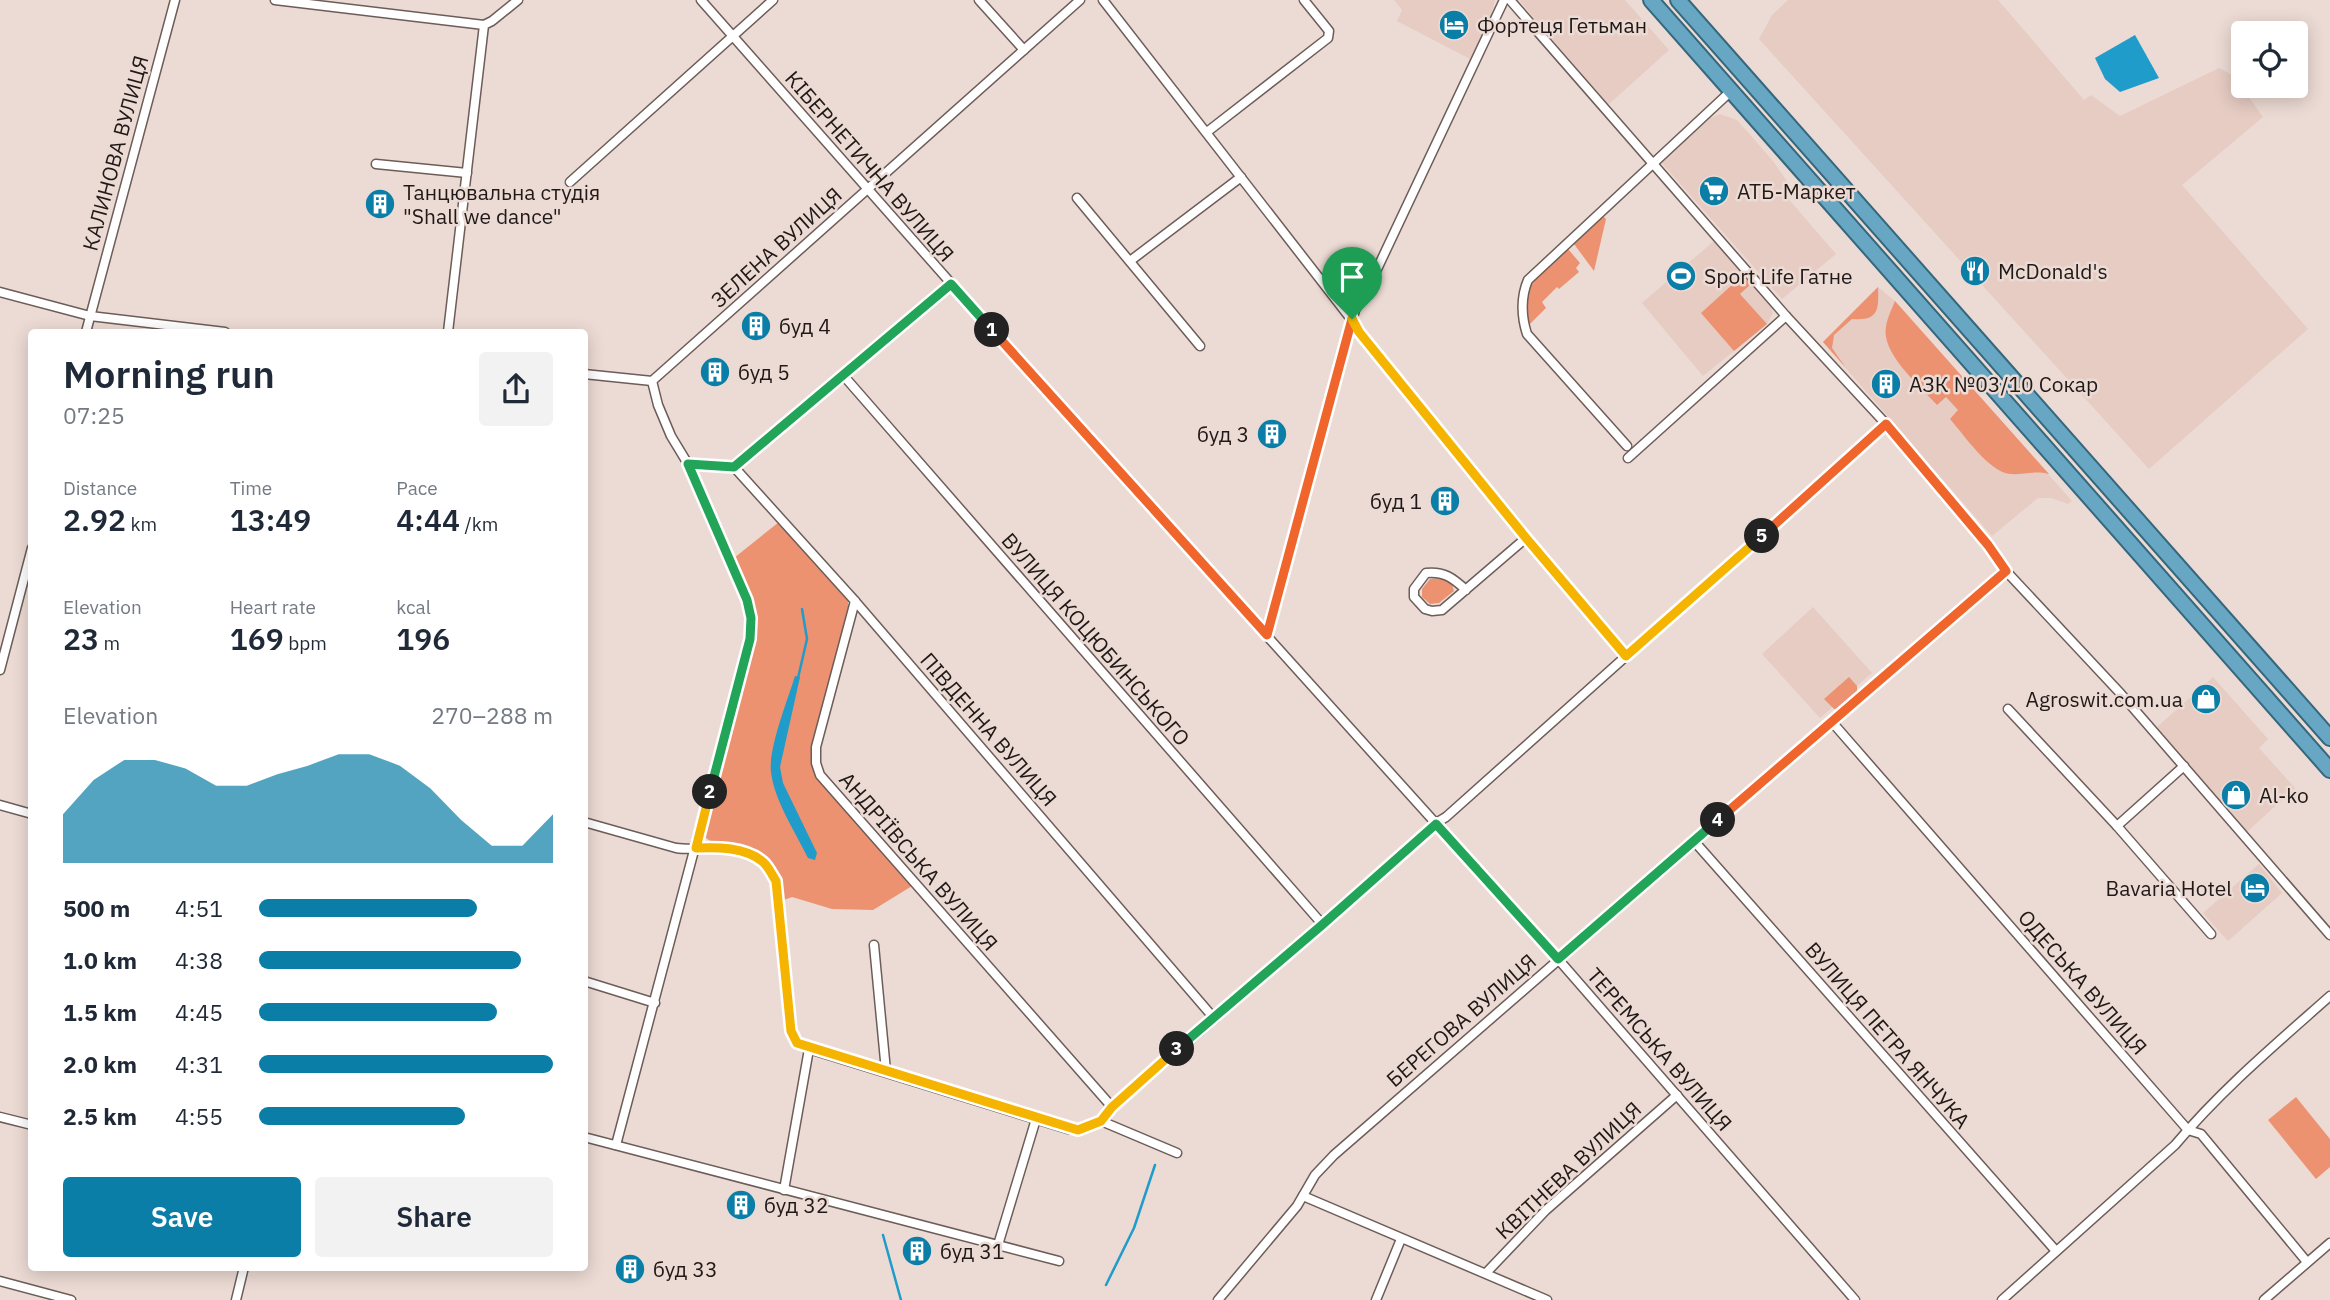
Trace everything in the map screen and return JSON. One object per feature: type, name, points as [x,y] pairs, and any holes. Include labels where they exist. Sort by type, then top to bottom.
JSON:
[{"type":"highway","points":[[1651,0],[2330,770]]},
{"type":"highway","points":[[1678,0],[2330,738]]},
{"type":"street","name":"КАЛИНОВА ВУЛИЦЯ","points":[[87,329],[175,0]]},
{"type":"street","points":[[275,0],[484,24],[492,21],[518,0]]},
{"type":"street","name":"КІБЕРНЕТИЧНА ВУЛИЦЯ","points":[[701,0],[951,284],[1436,824]]},
{"type":"street","points":[[570,182],[773,0]]},
{"type":"street","points":[[979,0],[1024,50]]},
{"type":"street","name":"ЗЕЛЕНА ВУЛИЦЯ","points":[[652,381],[1080,0]]},
{"type":"street","points":[[1103,0],[1208,132],[1352,319],[1359,332],[1526,538],[1626,656]]},
{"type":"street","points":[[1208,132],[1328,38],[1329,31],[1304,0]]},
{"type":"street","points":[[1267,635],[1352,319],[1504,0]]},
{"type":"street","points":[[1510,0],[1786,316],[1886,424],[1988,545],[2006,571],[2184,766],[2330,935]]},
{"type":"street","points":[[448,329],[484,24]]},
{"type":"street","points":[[1627,446],[1527,334],[1523,322],[1523,291],[1528,280],[1731,91]]},
{"type":"street","points":[[376,164],[467,173]]},
{"type":"street","points":[[1130,261],[1241,177]]},
{"type":"street","points":[[1077,198],[1200,346]]},
{"type":"street","points":[[688,464],[734,467],[951,284]]},
{"type":"street","points":[[0,292],[90,316],[200,329]]},
{"type":"street","points":[[1628,458],[1786,316]]},
{"type":"street","points":[[588,374],[652,381],[658,405],[671,436],[688,464],[747,600],[751,618],[750,639],[616,1145]]},
{"type":"street","name":"ВУЛИЦЯ КОЦЮБИНСЬКОГО","points":[[843,375],[1322,925]]},
{"type":"street","points":[[588,823],[676,848],[687,850],[713,847],[742,852],[763,862],[776,881],[791,1031],[797,1043],[809,1049],[1078,1130],[1101,1121],[1112,1107],[1213,1017],[1446,817],[1886,424]]},
{"type":"street","name":"ПІВДЕННА ВУЛИЦЯ","points":[[734,467],[855,601],[1213,1017]]},
{"type":"street","points":[[1465,590],[1454,578],[1439,572],[1426,573],[1414,589],[1414,597],[1425,609],[1442,610],[1526,538]]},
{"type":"street","points":[[0,670],[28,564]]},
{"type":"street","name":"БЕРЕГОВА ВУЛИЦЯ","points":[[1218,1300],[1297,1206],[1315,1175],[1334,1155],[2006,571]]},
{"type":"street","name":"АНДРІЇВСЬКА ВУЛИЦЯ","points":[[855,601],[816,747],[816,763],[820,775],[1112,1107]]},
{"type":"street","points":[[0,628],[11,631]]},
{"type":"street","points":[[2008,709],[2117,826],[2211,934]]},
{"type":"street","name":"ОДЕСЬКА ВУЛИЦЯ","points":[[1832,722],[2188,1130],[2201,1134],[2307,1262]]},
{"type":"street","points":[[2117,826],[2184,766]]},
{"type":"street","points":[[0,805],[28,813]]},
{"type":"street","name":"ТЕРЕМСЬКА ВУЛИЦЯ","points":[[1436,824],[1558,959],[1855,1300]]},
{"type":"street","name":"ВУЛИЦЯ ПЕТРА ЯНЧУКА","points":[[1694,841],[2056,1251]]},
{"type":"street","points":[[874,945],[886,1071]]},
{"type":"street","points":[[588,982],[655,1003]]},
{"type":"street","points":[[2002,1300],[2175,1144],[2268,1051],[2330,996]]},
{"type":"street","points":[[784,1190],[809,1049]]},
{"type":"street","name":"КВІТНЕВА ВУЛИЦЯ","points":[[1486,1273],[1546,1210],[1677,1095]]},
{"type":"street","points":[[0,1117],[28,1124]]},
{"type":"street","points":[[998,1245],[1037,1119]]},
{"type":"street","points":[[1101,1121],[1177,1153]]},
{"type":"street","points":[[588,1138],[1059,1261]]},
{"type":"street","points":[[1303,1196],[1547,1300]]},
{"type":"street","points":[[1376,1300],[1401,1239]]},
{"type":"street","points":[[2264,1300],[2330,1243]]},
{"type":"street","points":[[236,1300],[243,1271]]},
{"type":"street","points":[[0,1281],[71,1300]]},
{"type":"shaded area","points":[[1394,0],[1495,0],[1491,15],[1470,59],[1397,21],[1402,10]]},
{"type":"shaded area","points":[[1519,0],[1625,0],[1669,50],[1608,105]]},
{"type":"shaded area","points":[[1788,0],[1998,0],[2084,100],[2091,95],[2120,116],[2219,68],[2231,74],[2231,98],[2250,98],[2263,117],[2182,185],[2308,329],[2149,469],[1759,39],[1772,15]]},
{"type":"shaded area","points":[[1720,114],[1737,120],[1773,161],[1789,184],[1786,196],[1836,254],[1782,299],[1660,161],[1703,121]]},
{"type":"shaded area","points":[[1603,216],[1606,219],[1594,271],[1574,244]]},
{"type":"shaded area","points":[[1714,241],[1771,306],[1773,313],[1767,324],[1703,376],[1642,303]]},
{"type":"shaded area","points":[[1568,249],[1580,263],[1576,268],[1579,272],[1559,289],[1557,287],[1542,302],[1546,308],[1529,325],[1527,299],[1530,289],[1541,273]]},
{"type":"shaded area","points":[[1743,275],[1751,284],[1740,294],[1767,324],[1734,351],[1701,313]]},
{"type":"shaded area","points":[[1878,287],[1895,301],[2072,501],[2068,504],[2051,498],[2038,498],[1992,536],[1823,342]]},
{"type":"shaded area","points":[[1878,287],[1875,313],[1867,318],[1852,319],[1834,335],[1832,348],[1846,368],[1823,342]]},
{"type":"shaded area","points":[[1895,301],[2049,474],[2010,474],[1994,467],[1977,452],[1950,419],[1958,410],[1946,397],[1937,405],[1912,379],[1895,359],[1886,337],[1887,324]]},
{"type":"shaded area","points":[[779,522],[848,600],[812,746],[812,762],[816,776],[912,886],[873,910],[832,909],[792,897],[784,900],[778,878],[768,862],[752,851],[713,842],[704,836],[755,640],[750,598],[734,558]]},
{"type":"shaded area","points":[[1440,578],[1452,584],[1454,591],[1439,603],[1430,604],[1422,597],[1422,589],[1430,579]]},
{"type":"shaded area","points":[[1813,607],[1872,673],[1820,718],[1762,654]]},
{"type":"shaded area","points":[[1849,677],[1857,686],[1857,693],[1838,709],[1834,709],[1824,699]]},
{"type":"shaded area","points":[[2213,677],[2268,739],[2259,748],[2295,788],[2247,832],[2157,727]]},
{"type":"shaded area","points":[[2259,864],[2282,893],[2228,941],[2203,913]]},
{"type":"shaded area","points":[[2296,1097],[2330,1139],[2330,1167],[2316,1179],[2268,1120]]},
{"type":"water","points":[[2135,35],[2159,78],[2120,92],[2105,79],[2095,58]]},
{"type":"water","points":[[795,676],[800,677],[780,767],[783,783],[817,853],[815,860],[808,858],[786,816],[776,794],[771,772],[775,738]]},
{"type":"waterway","points":[[798,678],[807,639],[802,609]]},
{"type":"waterway","points":[[1106,1285],[1134,1228],[1155,1165]]},
{"type":"waterway","points":[[883,1235],[901,1300]]},
{"type":"place","name":"Фортеця Гетьман","points":[[1454,25]]},
{"type":"place","name":"АТБ-Маркет","points":[[1714,191]]},
{"type":"place","name":"Танцювальна студія \"Shall we dance\"","points":[[380,204]]},
{"type":"place","name":"McDonald's","points":[[1975,271]]},
{"type":"place","name":"Sport Life Гатне","points":[[1681,276]]},
{"type":"place","name":"буд 4","points":[[756,326]]},
{"type":"place","name":"буд 5","points":[[715,372]]},
{"type":"place","name":"АЗК №03/10 Сокар","points":[[1886,384]]},
{"type":"place","name":"буд 3","points":[[1272,434]]},
{"type":"place","name":"буд 1","points":[[1445,501]]},
{"type":"place","name":"Agroswit.com.ua","points":[[2206,699]]},
{"type":"place","name":"Al-ko","points":[[2236,795]]},
{"type":"place","name":"Bavaria Hotel","points":[[2255,888]]},
{"type":"place","name":"буд 32","points":[[741,1205]]},
{"type":"place","name":"буд 31","points":[[917,1251]]},
{"type":"place","name":"буд 33","points":[[630,1269]]},
{"type":"route","points":[[951,284],[1267,635],[1352,319],[1359,332],[1462,460],[1626,656],[1886,424],[1988,545],[2006,571],[1558,959],[1436,824],[1213,1017],[1112,1107],[1101,1121],[1078,1130],[809,1049],[797,1043],[791,1031],[776,881],[763,862],[742,852],[713,847],[696,848],[750,639],[751,618],[747,600],[688,464],[734,467],[951,284]]}]
